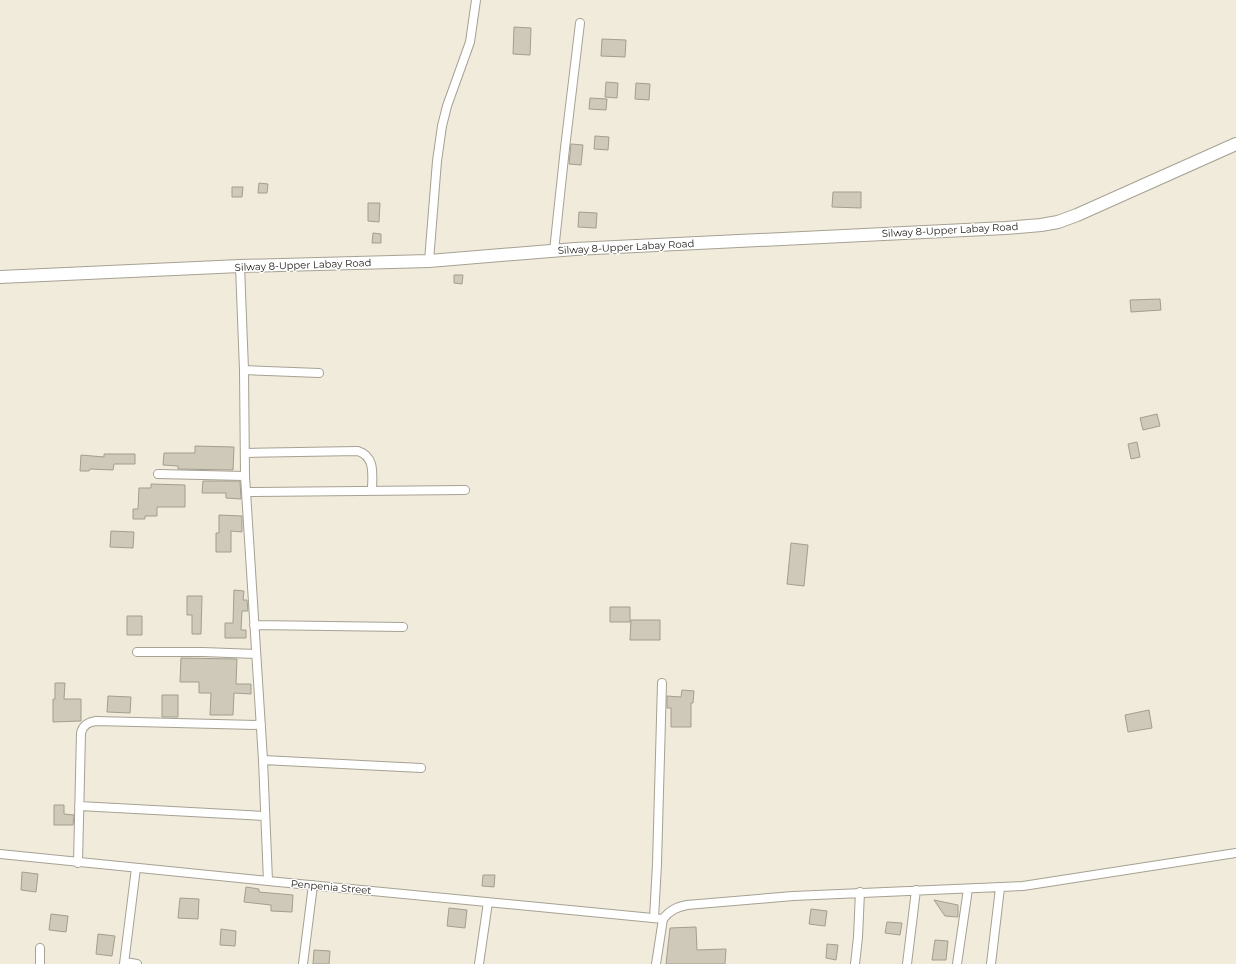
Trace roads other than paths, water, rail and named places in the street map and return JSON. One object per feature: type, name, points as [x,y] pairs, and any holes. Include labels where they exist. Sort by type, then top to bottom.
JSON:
[{"type":"main road","name":"Silway 8-Upper Labay Road","points":[[0,277],[240,266],[429,261],[554,251],[1041,225],[1058,222],[1077,215],[1236,144]]},
{"type":"street","points":[[429,261],[437,161],[442,126],[447,106],[470,42],[476,0]]},
{"type":"street","points":[[554,251],[580,23]]},
{"type":"street","points":[[240,266],[244,370],[245,476],[263,760],[268,881]]},
{"type":"street","points":[[244,370],[318,373]]},
{"type":"street","points":[[245,453],[358,451],[367,455],[370,459],[372,465],[372,491]]},
{"type":"street","points":[[158,474],[245,476]]},
{"type":"street","points":[[246,492],[465,490]]},
{"type":"street","points":[[254,625],[403,627]]},
{"type":"street","points":[[137,652],[256,654]]},
{"type":"street","points":[[654,918],[662,683]]},
{"type":"street","points":[[78,862],[81,733],[87,723],[96,721],[260,725]]},
{"type":"street","points":[[263,760],[421,768]]},
{"type":"street","points":[[79,806],[265,816]]},
{"type":"street","points":[[656,964],[663,919],[675,908],[688,904],[860,892],[1000,888],[1052,882],[1236,853]]},
{"type":"street","name":"Penpenia Street","points":[[0,854],[663,919]]},
{"type":"street","points":[[136,868],[124,963],[138,964]]},
{"type":"street","points":[[303,964],[313,885]]},
{"type":"street","points":[[990,964],[1000,888]]},
{"type":"street","points":[[957,964],[968,889]]},
{"type":"street","points":[[907,964],[916,890]]},
{"type":"street","points":[[855,964],[860,892]]},
{"type":"street","points":[[479,964],[488,902]]},
{"type":"street","points":[[40,948],[40,964]]}]
